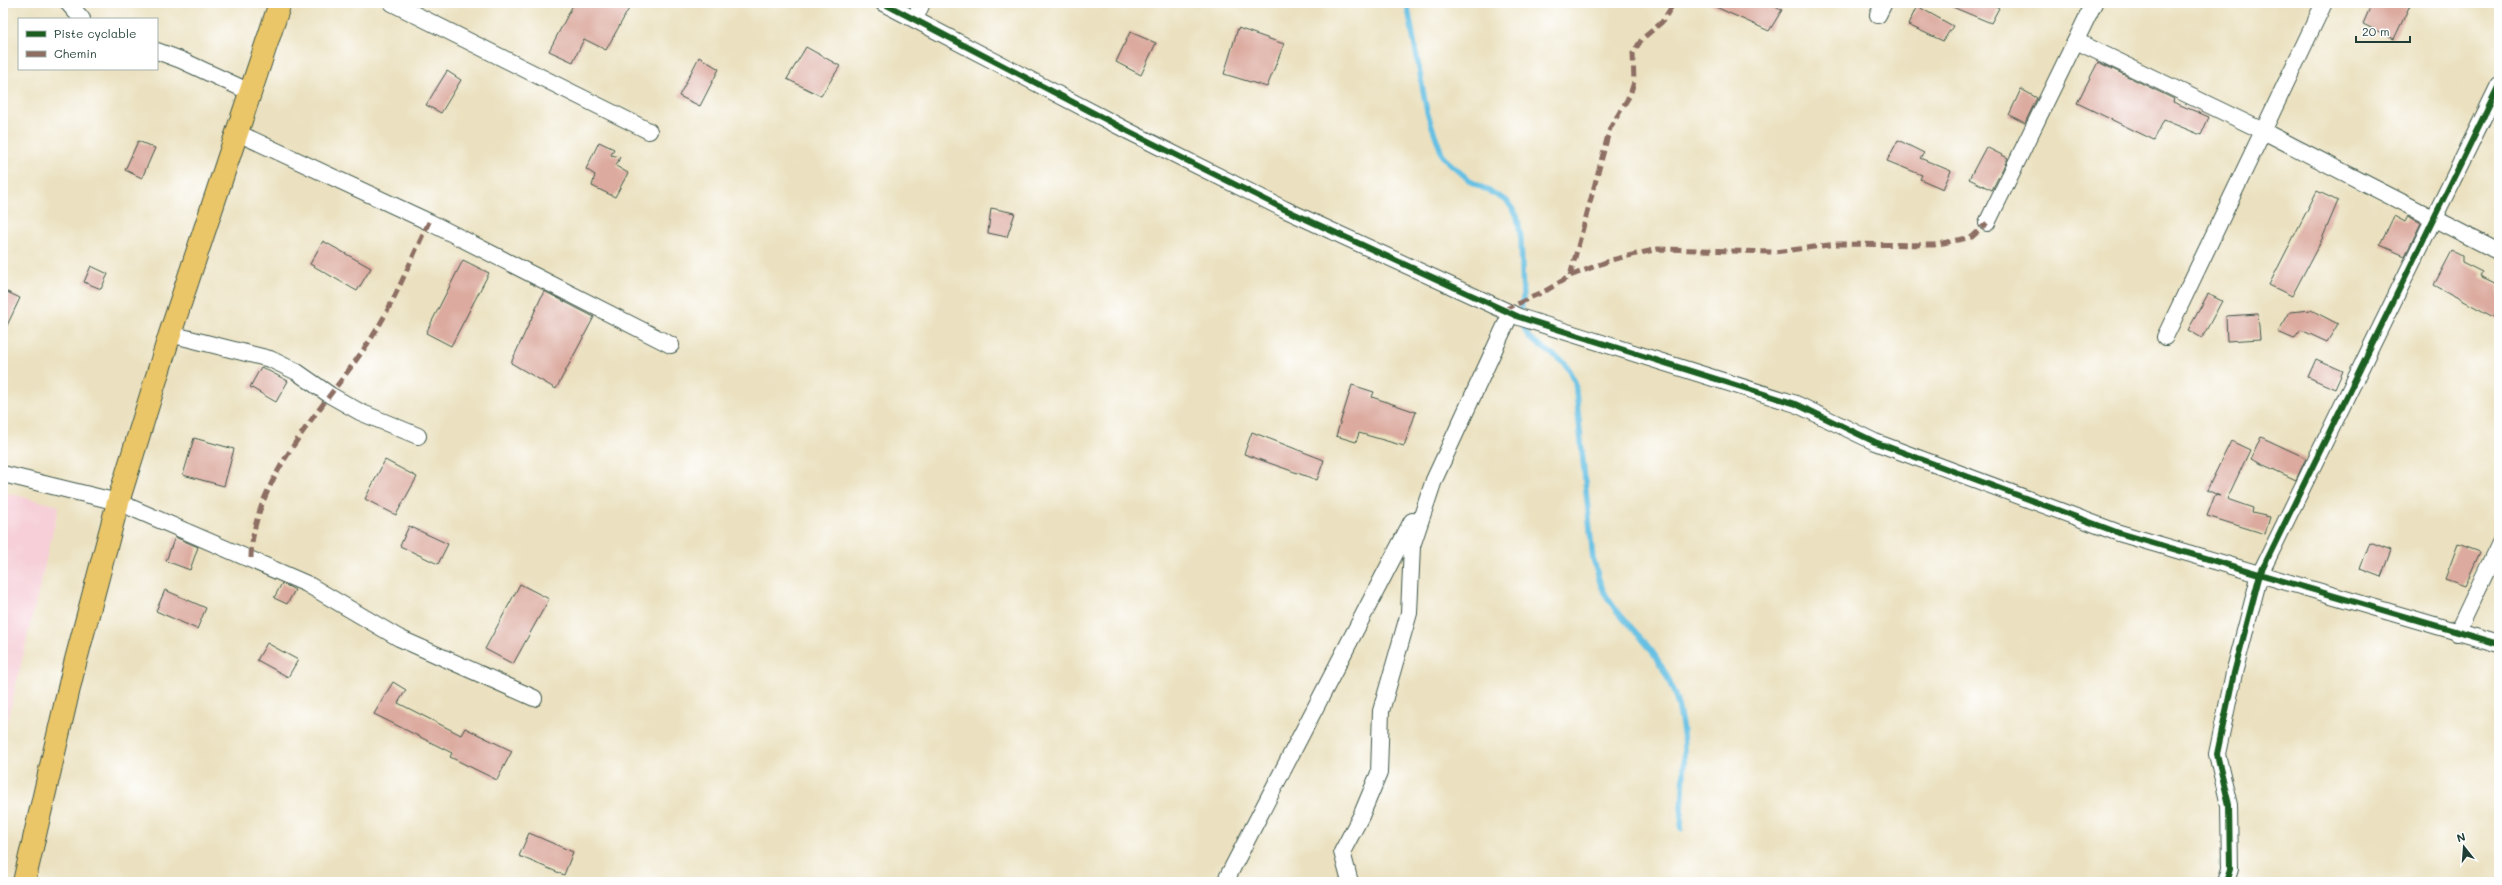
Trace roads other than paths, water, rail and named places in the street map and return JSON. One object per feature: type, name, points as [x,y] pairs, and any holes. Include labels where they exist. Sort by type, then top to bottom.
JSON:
[{"type":"main road","points":[[24,882],[73,671],[118,502],[170,334],[280,3]]},
{"type":"street","points":[[68,3],[81,18]]},
{"type":"street","points":[[392,3],[649,131]]},
{"type":"street","points":[[883,3],[915,18],[1158,146],[1284,209],[1511,313],[1796,404],[1875,442],[2119,533],[2457,633],[2499,644]]},
{"type":"street","points":[[915,18],[922,3]]},
{"type":"street","points":[[1987,223],[2094,3]]},
{"type":"street","points":[[2165,337],[2324,3]]},
{"type":"street","points":[[2076,41],[2263,131],[2499,252]]},
{"type":"street","points":[[158,51],[181,60],[250,92]]},
{"type":"street","points":[[2226,882],[2230,869],[2229,805],[2217,754],[2236,666],[2260,574],[2499,84]]},
{"type":"street","points":[[238,133],[429,222],[671,345]]},
{"type":"street","points":[[1225,882],[1434,480],[1511,313]]},
{"type":"street","points":[[170,334],[270,358],[297,372],[330,395],[360,412],[418,436]]},
{"type":"street","points":[[3,474],[118,502],[307,584],[399,638],[534,698]]},
{"type":"street","points":[[1350,882],[1342,852],[1361,816],[1379,773],[1381,711],[1409,613],[1412,546],[1434,480]]},
{"type":"street","points":[[2457,633],[2499,544]]},
{"type":"waterway","points":[[1407,3],[1427,112],[1443,157],[1470,181],[1507,201],[1517,216],[1521,238],[1523,299],[1519,317],[1529,338],[1565,363],[1575,382],[1593,559],[1600,582],[1611,603],[1645,642],[1665,672],[1674,693],[1680,715],[1684,758],[1681,829]]}]
